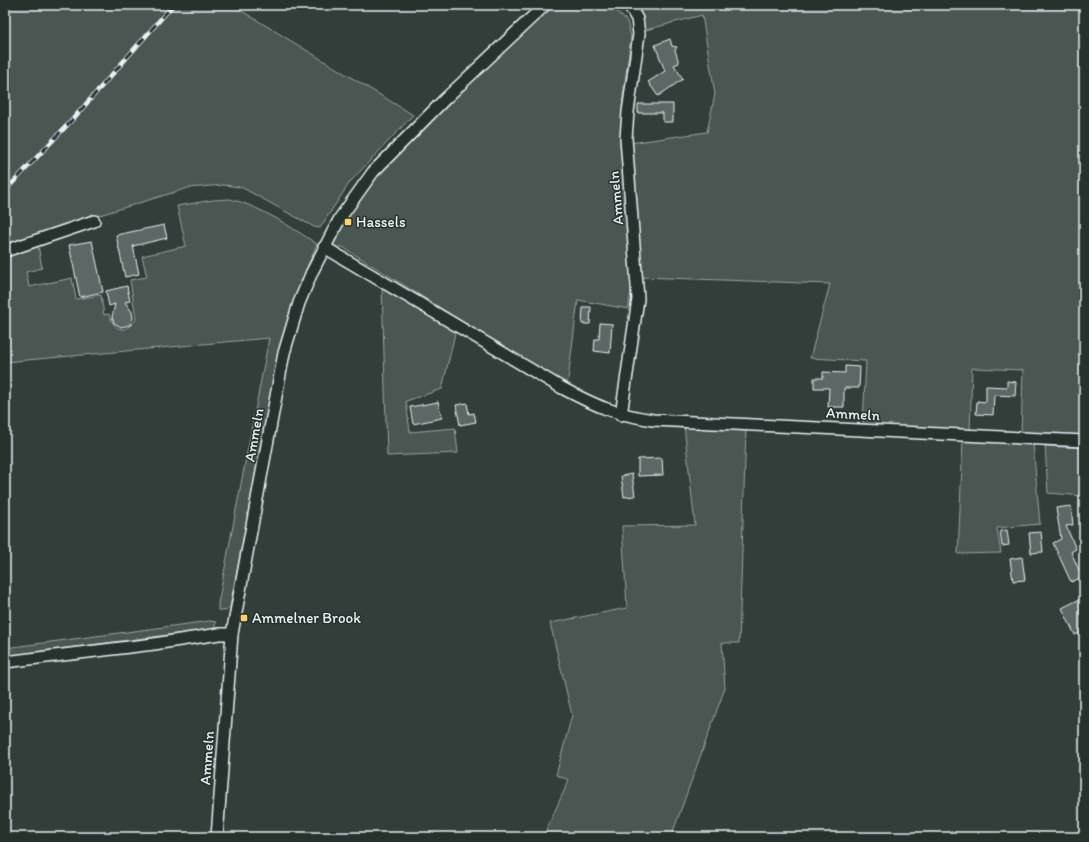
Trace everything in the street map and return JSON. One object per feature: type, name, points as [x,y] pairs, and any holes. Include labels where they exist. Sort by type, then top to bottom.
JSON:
[{"type":"street","name":"Ammeln","points":[[217,837],[232,634],[284,353],[300,303],[324,247],[356,193],[377,167],[445,99],[545,5]]},
{"type":"street","name":"Ammeln","points":[[621,415],[638,299],[626,138],[628,112],[638,41],[638,26],[634,12],[628,5]]},
{"type":"street","points":[[5,251],[94,221]]},
{"type":"street","name":"Ammeln","points":[[324,247],[562,388],[591,404],[621,415],[653,420],[1084,441]]},
{"type":"street","points":[[5,662],[154,644],[219,634],[232,634]]},
{"type":"shaded area","points":[[5,5],[232,5],[413,115],[350,182],[320,228],[314,227],[241,187],[223,185],[188,188],[5,244]]},
{"type":"shaded area","points":[[551,5],[612,5],[615,10],[627,21],[631,37],[623,96],[621,127],[633,282],[628,309],[578,300],[567,387],[341,246],[340,251],[331,245],[346,213],[373,178],[408,141]]},
{"type":"shaded area","points":[[633,5],[1084,5],[1084,437],[1021,434],[1023,370],[972,368],[970,431],[863,424],[866,361],[810,358],[830,284],[641,277],[630,143],[707,132],[715,94],[702,15],[642,31]]},
{"type":"shaded area","points":[[230,199],[242,202],[264,212],[317,244],[299,287],[280,344],[230,607],[226,611],[218,610],[218,604],[269,338],[5,362],[5,257],[38,245],[42,268],[26,272],[29,287],[72,278],[76,299],[101,295],[104,315],[109,314],[111,320],[117,327],[124,329],[132,324],[136,319],[130,280],[147,277],[142,256],[186,246],[177,206],[213,200]]},
{"type":"shaded area","points":[[382,287],[456,329],[442,389],[406,401],[410,432],[455,428],[458,453],[387,456]]},
{"type":"shaded area","points":[[684,425],[746,429],[739,643],[722,643],[725,688],[671,837],[543,837],[569,780],[556,775],[572,715],[550,623],[627,608],[622,526],[695,525]]},
{"type":"shaded area","points":[[963,441],[1033,444],[1040,524],[997,528],[1001,553],[958,554]]},
{"type":"shaded area","points":[[1045,446],[1084,448],[1084,496],[1048,493]]},
{"type":"shaded area","points":[[210,621],[216,622],[214,629],[5,656],[5,648]]},
{"type":"building","points":[[670,39],[672,46],[677,47],[675,50],[679,63],[674,65],[683,79],[658,96],[648,82],[665,71],[655,45]]},
{"type":"building","points":[[638,104],[673,104],[673,122],[663,122],[663,113],[638,113]]},
{"type":"building","points":[[164,225],[167,238],[133,246],[139,274],[125,277],[116,235]]},
{"type":"building","points":[[92,241],[103,292],[80,297],[69,245]]},
{"type":"building","points":[[127,286],[130,301],[125,302],[132,312],[133,318],[130,325],[121,327],[114,323],[112,317],[115,304],[109,306],[106,291]]},
{"type":"building","points":[[583,307],[591,307],[590,324],[582,324]]},
{"type":"building","points":[[600,323],[612,324],[610,353],[594,351],[595,339],[599,339]]},
{"type":"building","points":[[845,366],[860,367],[859,388],[844,388],[844,407],[828,407],[829,388],[814,388],[814,378],[823,378],[823,372],[845,373]]},
{"type":"building","points":[[1007,381],[1016,382],[1015,396],[994,395],[993,415],[976,414],[977,401],[986,402],[986,386],[1007,387]]},
{"type":"building","points":[[438,402],[442,418],[413,424],[410,407]]},
{"type":"building","points":[[467,403],[469,414],[474,413],[476,422],[460,425],[456,405]]},
{"type":"building","points":[[662,458],[663,475],[638,476],[638,459]]},
{"type":"building","points":[[632,474],[635,496],[624,497],[621,476]]},
{"type":"building","points":[[1071,506],[1073,525],[1066,526],[1076,549],[1071,552],[1082,577],[1071,582],[1053,543],[1061,539],[1056,508]]},
{"type":"building","points":[[1007,530],[1009,545],[1002,546],[1000,531]]},
{"type":"building","points":[[1041,532],[1043,552],[1031,553],[1029,533]]},
{"type":"building","points":[[1022,557],[1025,580],[1013,581],[1010,559]]},
{"type":"building","points":[[1080,599],[1084,607],[1084,631],[1075,635],[1062,608]]},
{"type":"railway","points":[[5,191],[72,120],[173,5]]},
{"type":"place","name":"Hassels","points":[[348,222]]},
{"type":"place","name":"Ammelner Brook","points":[[244,618]]}]
